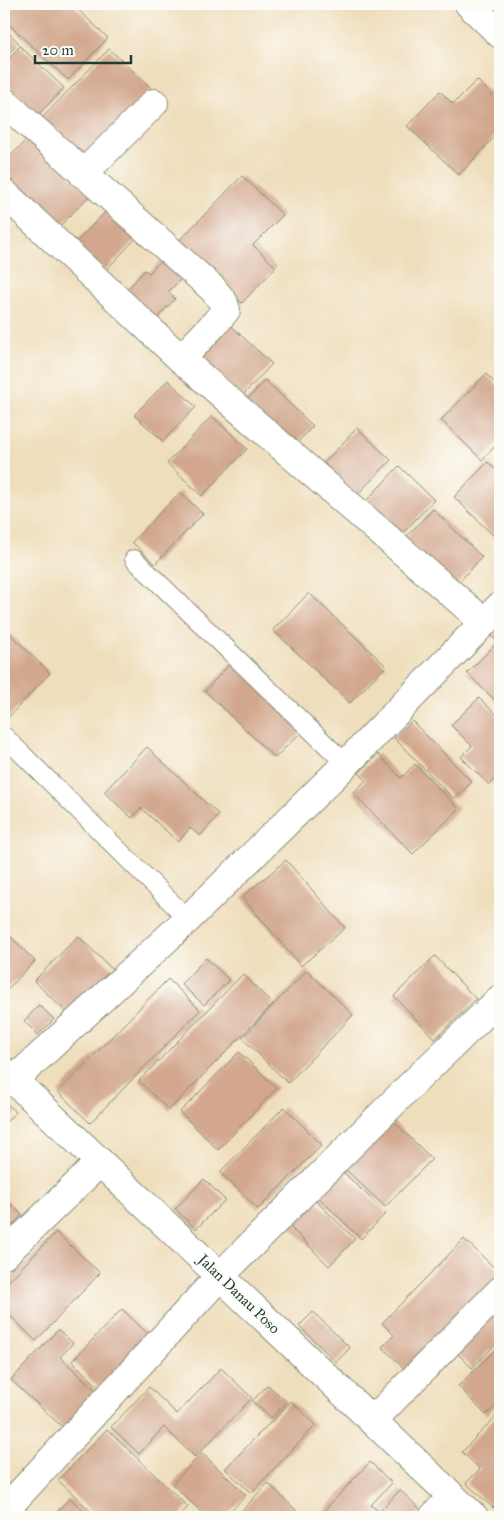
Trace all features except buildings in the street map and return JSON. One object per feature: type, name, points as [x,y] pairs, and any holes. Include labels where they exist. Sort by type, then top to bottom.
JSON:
[{"type":"street","points":[[469,4],[500,34]]},
{"type":"street","points":[[83,174],[154,103]]},
{"type":"street","points":[[9,117],[83,174],[213,289],[224,303],[226,310],[181,359]]},
{"type":"street","points":[[4,193],[181,359],[492,614],[346,764],[188,918],[9,1076]]},
{"type":"street","points":[[4,1511],[220,1276],[500,999]]},
{"type":"street","name":"Jalan Danau Poso","points":[[9,1076],[474,1517]]},
{"type":"street","points":[[4,1255],[100,1162]]},
{"type":"street","points":[[372,1421],[500,1291]]},
{"type":"street","points":[[433,1517],[452,1497]]},
{"type":"lane","points":[[134,559],[346,764]]},
{"type":"lane","points":[[4,736],[188,918]]}]
